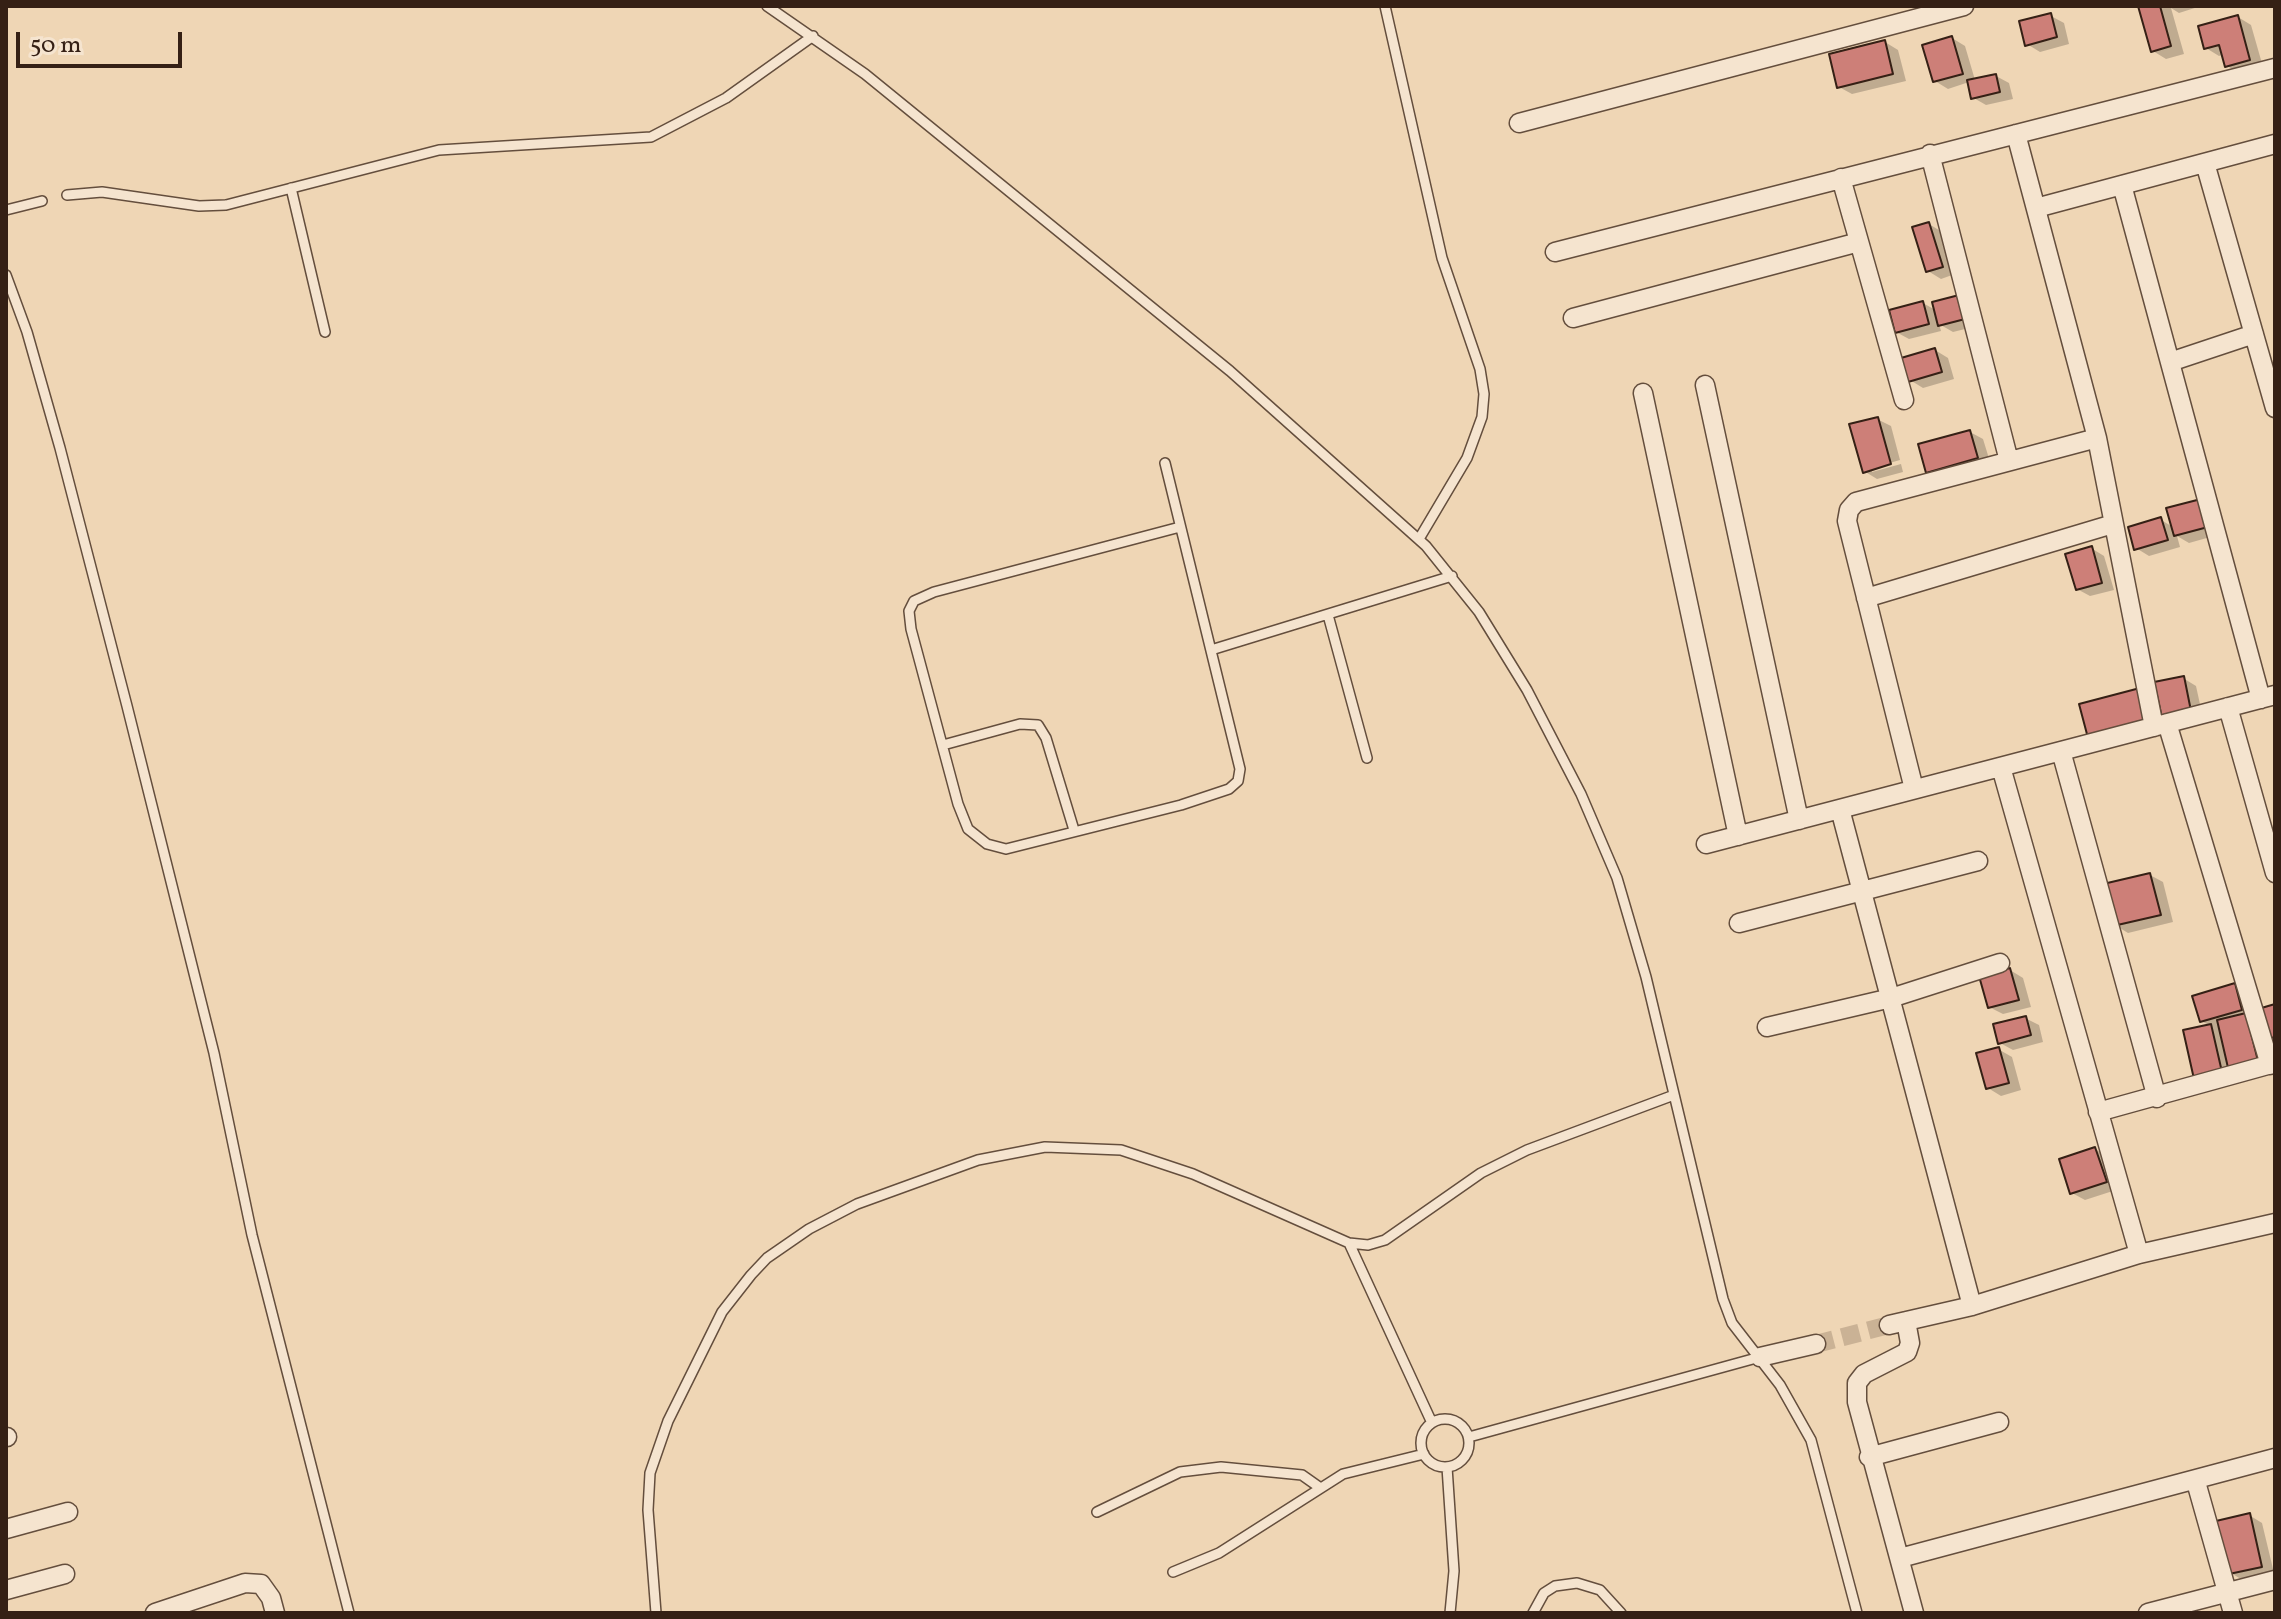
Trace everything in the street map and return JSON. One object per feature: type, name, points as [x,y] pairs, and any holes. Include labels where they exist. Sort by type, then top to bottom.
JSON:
[{"type":"street","points":[[1519,123],[1964,6]]},
{"type":"street","points":[[1555,252],[2275,68]]},
{"type":"street","points":[[2016,134],[2097,438],[2113,524],[2161,725],[2273,1064],[2098,1112]]},
{"type":"street","points":[[2036,208],[2275,144]]},
{"type":"street","points":[[1930,154],[2009,461]]},
{"type":"street","points":[[2205,163],[2275,408]]},
{"type":"street","points":[[1841,178],[1904,400]]},
{"type":"street","points":[[1706,844],[2268,697],[2122,185]]},
{"type":"street","points":[[1573,318],[1859,242]]},
{"type":"street","points":[[2170,362],[2254,334]]},
{"type":"street","points":[[1705,385],[1799,820]]},
{"type":"street","points":[[1643,393],[1738,836]]},
{"type":"street","points":[[1914,789],[1847,521],[1849,510],[1856,502],[2097,438]]},
{"type":"street","points":[[1866,598],[2113,524]]},
{"type":"street","points":[[2228,707],[2275,873]]},
{"type":"street","points":[[2061,751],[2157,1098]]},
{"type":"street","points":[[2001,767],[2098,1112],[2116,1161],[2139,1254]]},
{"type":"street","points":[[1840,809],[1972,1306]]},
{"type":"street","points":[[1739,923],[1978,861]]},
{"type":"street","points":[[1767,1027],[1891,998],[2000,963]]},
{"type":"street","points":[[1914,1613],[1869,1457],[1857,1402],[1857,1383],[1864,1374],[1907,1352],[1910,1343],[1898,1323],[1972,1306],[2139,1254],[2275,1223]]},
{"type":"street","points":[[1760,1357],[1816,1344]]},
{"type":"street","points":[[1869,1457],[1999,1422]]},
{"type":"street","points":[[1900,1558],[2196,1482],[2275,1458]]},
{"type":"street","points":[[2196,1482],[2233,1613]]},
{"type":"street","points":[[6,1529],[68,1512]]},
{"type":"street","points":[[6,1590],[65,1574]]},
{"type":"street","points":[[2148,1613],[2275,1580]]},
{"type":"street","points":[[156,1613],[245,1583],[261,1584],[271,1598],[275,1613]]},
{"type":"lane","points":[[767,6],[813,36],[1087,251],[1230,371],[1419,539],[1479,612],[1527,690],[1581,794],[1612,866],[1646,977],[1723,1299],[1732,1323],[1794,1407],[1811,1440],[1857,1613]]},
{"type":"lane","points":[[1385,6],[1442,258],[1480,369],[1484,394],[1482,417],[1467,458],[1419,539]]},
{"type":"lane","points":[[67,195],[102,192],[199,206],[226,205],[439,150],[651,137],[726,98],[813,36]]},
{"type":"lane","points":[[291,188],[325,332]]},
{"type":"lane","points":[[6,210],[42,201]]},
{"type":"lane","points":[[6,275],[27,332],[60,448],[127,706],[214,1053],[252,1235],[349,1613]]},
{"type":"lane","points":[[1165,463],[1240,769],[1238,781],[1229,789],[1181,805],[1006,849],[987,844],[968,829],[911,629],[909,611],[914,601],[934,592],[1180,527]]},
{"type":"lane","points":[[1211,650],[1452,576]]},
{"type":"lane","points":[[1328,615],[1367,758]]},
{"type":"lane","points":[[943,745],[1020,724],[1038,725],[1046,738],[1074,830]]},
{"type":"lane","points":[[656,1613],[648,1510],[650,1473],[668,1421],[722,1312],[767,1258],[809,1229],[857,1204],[978,1160],[1045,1147],[1121,1150],[1193,1174],[1349,1243],[1368,1245],[1385,1240],[1481,1173],[1527,1150],[1674,1095]]},
{"type":"lane","points":[[1349,1243],[1432,1423]]},
{"type":"lane","points":[[1469,1437],[1760,1357]]},
{"type":"lane","points":[[1450,1419],[1465,1429],[1469,1437],[1467,1453],[1455,1465],[1447,1467],[1430,1461],[1424,1454],[1422,1437],[1432,1423],[1450,1419]]},
{"type":"lane","points":[[1173,1572],[1219,1553],[1343,1474],[1424,1454]]},
{"type":"lane","points":[[1097,1512],[1180,1472],[1221,1467],[1302,1475],[1319,1487]]},
{"type":"lane","points":[[1447,1467],[1454,1571],[1450,1613]]},
{"type":"lane","points":[[1533,1613],[1544,1593],[1555,1586],[1577,1583],[1600,1590],[1621,1613]]},
{"type":"building","points":[[2138,6],[2160,6],[2171,46],[2151,52]]},
{"type":"building","points":[[2051,13],[2057,37],[2025,46],[2019,21]]},
{"type":"building","points":[[2238,15],[2250,60],[2225,67],[2219,45],[2204,49],[2198,26]]},
{"type":"building","points":[[1952,36],[1963,74],[1933,82],[1922,45]]},
{"type":"building","points":[[1885,40],[1893,74],[1837,88],[1829,54]]},
{"type":"building","points":[[1996,74],[2000,92],[1971,99],[1967,80]]},
{"type":"building","points":[[1929,222],[1943,267],[1926,272],[1912,227]]},
{"type":"building","points":[[1963,294],[1969,318],[1938,326],[1932,302]]},
{"type":"building","points":[[1923,301],[1929,324],[1895,333],[1889,310]]},
{"type":"building","points":[[1935,348],[1942,372],[1908,382],[1901,358]]},
{"type":"building","points":[[1878,417],[1891,464],[1863,473],[1849,424]]},
{"type":"building","points":[[1970,430],[1978,458],[1926,473],[1918,444]]},
{"type":"building","points":[[2201,499],[2208,527],[2174,536],[2166,508]]},
{"type":"building","points":[[2161,517],[2168,540],[2134,550],[2128,527]]},
{"type":"building","points":[[2092,546],[2102,583],[2076,590],[2065,554]]},
{"type":"building","points":[[2184,676],[2191,711],[2162,718],[2154,682]]},
{"type":"building","points":[[2140,688],[2148,722],[2088,738],[2079,704]]},
{"type":"building","points":[[2150,873],[2161,915],[2113,926],[2103,884]]},
{"type":"building","points":[[2010,968],[2019,1000],[1988,1008],[1979,976]]},
{"type":"building","points":[[2235,983],[2242,1010],[2200,1022],[2192,996]]},
{"type":"building","points":[[2275,1004],[2275,1037],[2265,1040],[2258,1009]]},
{"type":"building","points":[[2246,1013],[2259,1065],[2229,1072],[2217,1020]]},
{"type":"building","points":[[2026,1016],[2031,1035],[1998,1044],[1993,1024]]},
{"type":"building","points":[[2211,1024],[2222,1072],[2194,1079],[2183,1030]]},
{"type":"building","points":[[1999,1047],[2009,1083],[1986,1089],[1976,1053]]},
{"type":"building","points":[[2095,1147],[2107,1182],[2070,1194],[2059,1159]]},
{"type":"building","points":[[2250,1513],[2262,1567],[2229,1574],[2216,1521]]},
{"type":"tunnel","points":[[1816,1344],[1889,1325]]}]
